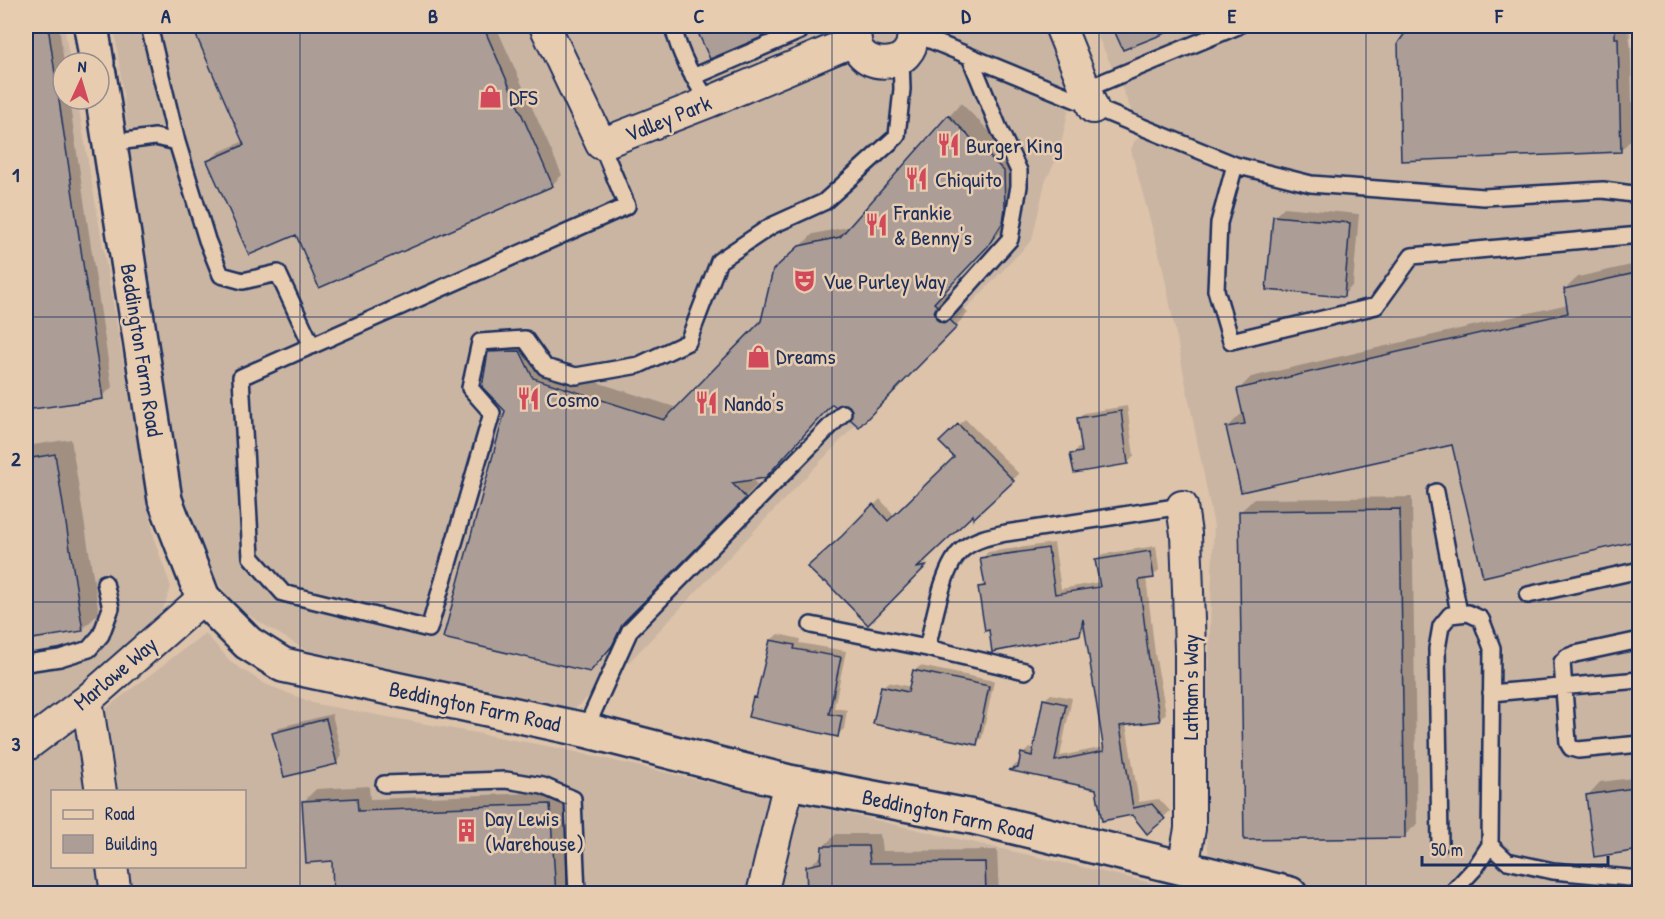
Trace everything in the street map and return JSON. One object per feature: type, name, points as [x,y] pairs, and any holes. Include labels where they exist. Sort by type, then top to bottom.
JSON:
[{"type":"street","points":[[91,26],[95,51]]},
{"type":"street","name":"Valley Park","points":[[545,26],[601,144],[709,102],[856,33]]},
{"type":"street","points":[[1060,26],[1090,98]]},
{"type":"street","points":[[856,33],[862,54],[884,64],[908,39]]},
{"type":"street","name":"Beddington Farm Road","points":[[105,111],[165,500],[203,598],[248,643],[283,665],[585,730],[789,782],[973,817],[1290,894]]},
{"type":"street","name":"Latham's Way","points":[[1182,506],[1186,534],[1190,649],[1190,829],[1183,867]]},
{"type":"street","name":"Marlowe Way","points":[[26,746],[87,700],[203,598]]},
{"type":"street","points":[[87,700],[101,790]]},
{"type":"street","points":[[762,894],[789,782]]},
{"type":"street","points":[[112,868],[116,894]]},
{"type":"lane","points":[[149,26],[177,142],[207,240],[221,275],[243,281],[278,273],[312,346]]},
{"type":"lane","points":[[674,26],[677,41],[693,76],[709,102]]},
{"type":"lane","points":[[693,76],[800,31],[803,26]]},
{"type":"lane","points":[[1090,98],[1206,31],[1238,26]]},
{"type":"lane","points":[[601,144],[627,206],[241,378],[251,557],[283,593],[429,630],[492,413],[470,388],[480,342],[525,339],[545,367],[576,376],[639,365],[688,342],[719,261],[771,226],[824,202],[897,136],[908,39],[970,57],[1090,98],[1235,165],[1311,184],[1484,197],[1603,190],[1640,195]]},
{"type":"lane","points":[[944,314],[1010,239],[1019,186],[1019,171],[970,57]]},
{"type":"lane","points":[[110,143],[155,137],[177,142]]},
{"type":"lane","points":[[1235,165],[1219,223],[1216,290],[1231,341],[1376,306],[1412,256],[1640,235]]},
{"type":"lane","points":[[585,730],[630,630],[843,413]]},
{"type":"lane","points":[[1436,492],[1459,613]]},
{"type":"lane","points":[[927,648],[945,576],[962,550],[982,538],[1006,532],[1182,506]]},
{"type":"lane","points":[[1528,595],[1640,570]]},
{"type":"lane","points":[[26,663],[60,658],[89,649],[101,635],[111,608],[105,583]]},
{"type":"lane","points":[[1440,844],[1437,649],[1441,626],[1450,615],[1468,613],[1481,619],[1488,632],[1492,648],[1490,845],[1474,868],[1451,894]]},
{"type":"lane","points":[[812,625],[1025,671]]},
{"type":"lane","points":[[1640,640],[1567,657],[1562,662],[1568,743],[1571,748],[1578,750],[1640,744]]},
{"type":"lane","points":[[1491,693],[1639,680]]},
{"type":"lane","points":[[384,784],[506,780],[543,786],[573,799],[577,894]]},
{"type":"lane","points":[[1490,845],[1507,861],[1553,871],[1640,879]]},
{"type":"shaded area","points":[[26,26],[64,26],[68,51],[51,51],[51,111],[79,111],[155,542],[171,587],[157,625],[26,726]]},
{"type":"shaded area","points":[[114,26],[1046,26],[1068,80],[1069,108],[1058,156],[1045,182],[1032,240],[630,661],[572,711],[309,652],[235,607],[197,551],[176,490]]},
{"type":"shaded area","points":[[1093,26],[1625,26],[1640,71],[1639,893],[1323,893],[1210,867],[1203,801],[1214,526],[1162,264],[1131,150],[1134,142],[1141,135]]},
{"type":"shaded area","points":[[205,633],[232,663],[265,684],[316,704],[558,748],[1196,893],[26,894],[26,760],[67,738]]},
{"type":"building","points":[[26,26],[48,26],[52,51],[51,111],[61,111],[103,399],[26,410]]},
{"type":"building","points":[[192,26],[483,26],[553,186],[319,288],[296,235],[249,255],[207,161],[244,145]]},
{"type":"building","points":[[695,26],[788,26],[710,59]]},
{"type":"building","points":[[1112,26],[1181,26],[1181,27],[1123,50]]},
{"type":"building","points":[[1410,26],[1615,26],[1615,38],[1618,38],[1621,152],[1401,161],[1398,43]]},
{"type":"building","points":[[948,115],[1004,171],[1003,222],[988,246],[934,303],[937,306],[934,312],[937,320],[943,323],[950,320],[957,327],[859,427],[850,419],[852,411],[849,406],[841,404],[836,407],[832,404],[765,478],[732,483],[746,498],[623,623],[612,646],[590,672],[443,638],[505,411],[482,387],[488,352],[520,351],[533,378],[664,420],[761,321],[773,270],[799,246],[840,237]]},
{"type":"building","points":[[1273,216],[1350,223],[1344,297],[1266,290]]},
{"type":"building","points":[[1640,272],[1640,540],[1483,577],[1452,445],[1241,492],[1226,427],[1245,424],[1237,389],[1568,313],[1564,289]]},
{"type":"building","points":[[1121,411],[1128,464],[1074,473],[1070,454],[1082,452],[1077,418]]},
{"type":"building","points":[[958,424],[1014,481],[973,519],[973,515],[917,568],[926,566],[868,625],[825,581],[823,582],[807,567],[873,504],[888,521],[954,457],[939,442]]},
{"type":"building","points":[[55,454],[83,631],[26,640],[26,459]]},
{"type":"building","points":[[1400,509],[1405,838],[1244,840],[1239,511]]},
{"type":"building","points":[[1048,548],[1055,594],[1100,587],[1095,560],[1150,551],[1154,578],[1139,580],[1149,660],[1160,721],[1120,726],[1133,808],[1152,804],[1165,819],[1147,834],[1132,815],[1102,821],[1096,789],[1008,770],[1018,768],[1021,753],[1032,756],[1043,699],[1066,704],[1055,761],[1104,751],[1083,619],[1080,635],[992,652],[989,630],[985,631],[978,587],[985,586],[980,558]]},
{"type":"building","points":[[770,640],[795,645],[794,649],[841,657],[829,714],[842,716],[838,737],[748,717],[753,697],[756,698]]},
{"type":"building","points":[[913,670],[989,686],[977,745],[873,724],[881,686],[908,692]]},
{"type":"building","points":[[326,719],[337,764],[284,777],[272,733]]},
{"type":"building","points":[[1640,787],[1640,850],[1594,857],[1586,795]]},
{"type":"building","name":"Day Lewis (Warehouse)","points":[[357,798],[358,811],[550,804],[556,894],[333,894],[332,861],[306,863],[302,801]]},
{"type":"building","points":[[822,846],[868,846],[870,863],[985,862],[986,894],[807,894],[806,866],[821,863]]},
{"type":"place","name":"DFS","points":[[491,97]]},
{"type":"place","name":"Burger King","points":[[948,145]]},
{"type":"place","name":"Chiquito","points":[[917,179]]},
{"type":"place","name":"Frankie & Benny's","points":[[876,225]]},
{"type":"place","name":"Vue Purley Way","points":[[805,281]]},
{"type":"place","name":"Dreams","points":[[758,356]]},
{"type":"place","name":"Cosmo","points":[[528,399]]},
{"type":"place","name":"Nando's","points":[[706,403]]},
{"type":"place","name":"Day Lewis (Warehouse)","points":[[467,831]]}]
